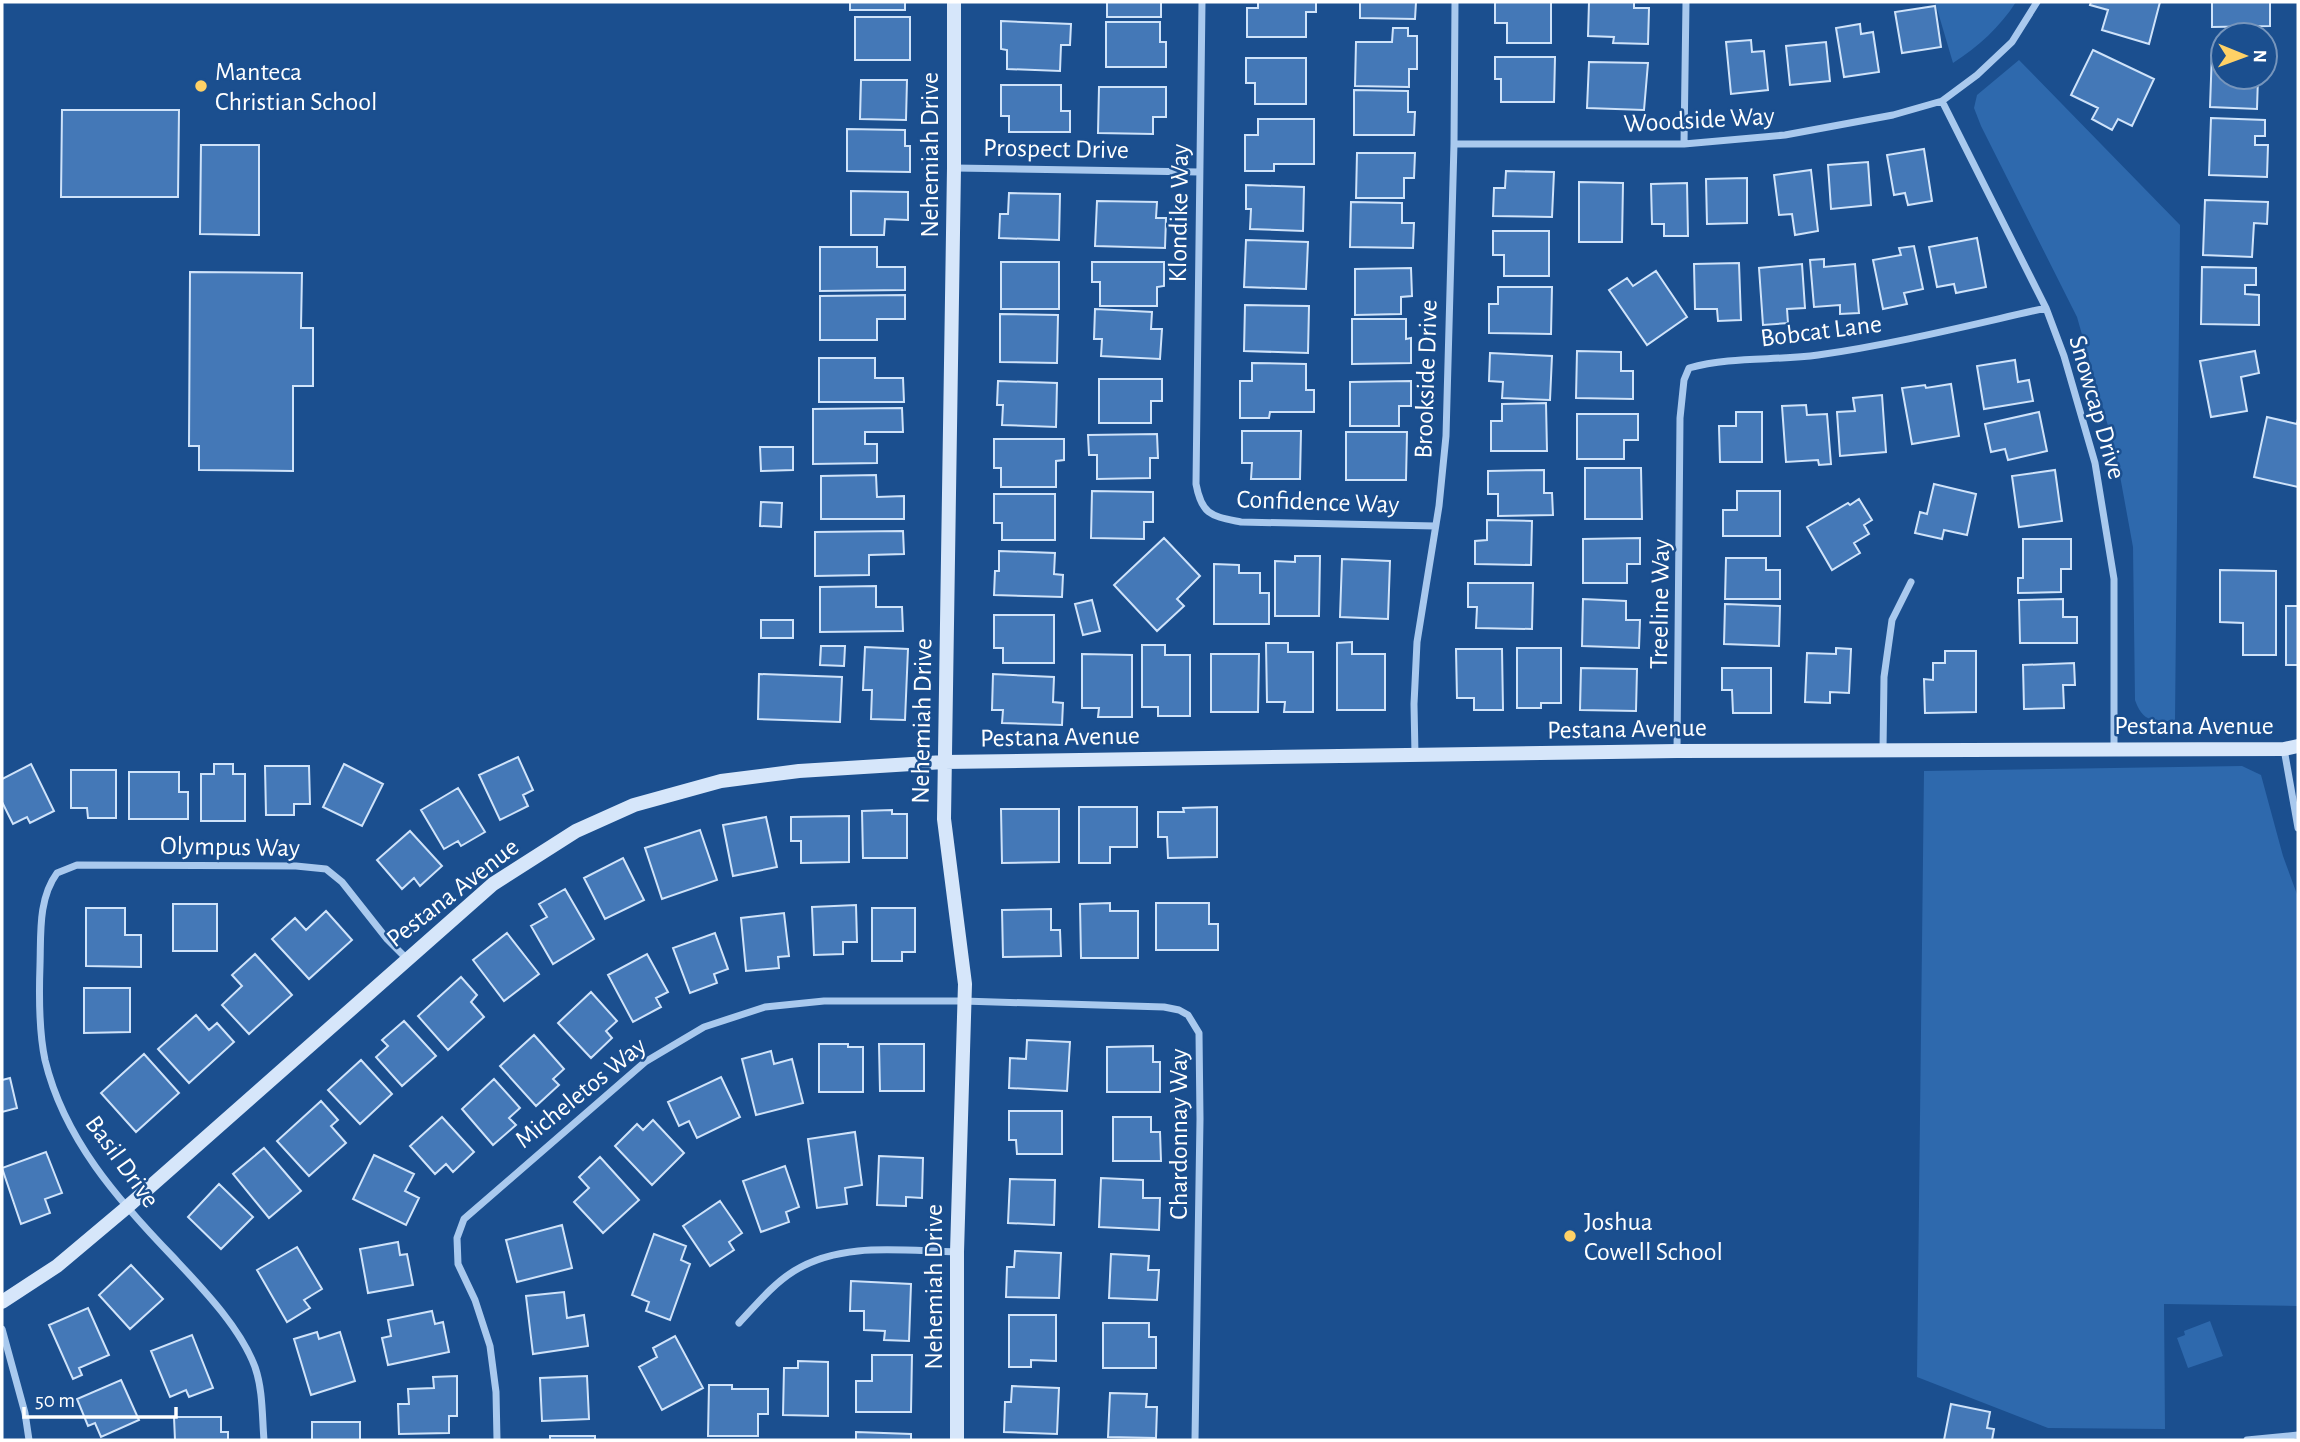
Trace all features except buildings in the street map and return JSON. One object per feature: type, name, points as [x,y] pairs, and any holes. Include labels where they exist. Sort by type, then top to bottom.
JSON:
[{"type":"street","name":"Nehemiah Drive","points":[[954,2],[944,819],[962,954],[963,1001],[957,1252],[957,1440]]},
{"type":"street","name":"Klondike Way","points":[[1197,425],[1202,2]]},
{"type":"street","name":"Brookside Drive","points":[[1415,756],[1417,642],[1446,436],[1455,2]]},
{"type":"street","points":[[1684,144],[1686,2]]},
{"type":"street","points":[[1942,101],[1977,75],[2012,42],[2037,2]]},
{"type":"street","name":"Woodside Way","points":[[1454,144],[1684,144],[1786,135],[1893,115],[1942,101]]},
{"type":"street","name":"Snowcap Drive","points":[[1942,101],[2046,308],[2064,356],[2095,463],[2114,579],[2114,750]]},
{"type":"street","name":"Prospect Drive","points":[[954,168],[1199,172]]},
{"type":"street","name":"Bobcat Lane","points":[[1681,458],[1684,380],[1689,368],[1710,362],[1815,355],[1899,342],[2046,308]]},
{"type":"street","name":"Confidence Way","points":[[1197,425],[1196,484],[1199,497],[1212,516],[1241,522],[1435,526]]},
{"type":"street","name":"Treeline Way","points":[[1677,751],[1681,458]]},
{"type":"street","points":[[1882,750],[1884,677],[1892,620],[1911,582]]},
{"type":"street","points":[[2291,748],[2298,828]]},
{"type":"street","name":"Pestana Avenue","points":[[2,1302],[57,1266],[126,1208],[406,958],[493,884],[576,831],[634,805],[721,780],[799,771],[944,762],[1677,751],[2291,748]]},
{"type":"street","name":"Olympus Way","points":[[57,873],[77,865],[296,866],[326,869],[342,881],[387,939],[406,958]]},
{"type":"street","name":"Basil Drive","points":[[57,873],[45,896],[39,986],[45,1057],[58,1103],[82,1147],[126,1208],[204,1290],[245,1345],[260,1388],[264,1440]]},
{"type":"street","name":"Micheletos Way","points":[[497,1440],[496,1392],[490,1346],[475,1300],[458,1264],[457,1238],[464,1219],[645,1062],[704,1027],[765,1007],[824,1001],[963,1001]]},
{"type":"street","name":"Chardonnay Way","points":[[963,1001],[1164,1007],[1188,1015],[1199,1033],[1195,1440]]},
{"type":"street","points":[[739,1323],[773,1288],[793,1272],[822,1257],[853,1250],[957,1252]]},
{"type":"street","points":[[2,1329],[25,1413],[29,1440]]},
{"type":"street","points":[[2247,1440],[2298,1435]]},
{"type":"shaded area","points":[[1935,2],[2016,2],[1988,36],[1953,63]]},
{"type":"shaded area","points":[[2019,60],[2180,225],[2175,721],[2146,717],[2135,700],[2133,547],[2116,454],[2077,317],[1974,108],[1977,95]]},
{"type":"shaded area","points":[[2242,766],[2261,775],[2283,856],[2298,897],[2298,1306],[2164,1304],[2165,1429],[2048,1428],[1917,1377],[1924,771]]},
{"type":"shaded area","points":[[2210,1321],[2223,1356],[2188,1368],[2177,1338],[2185,1335],[2184,1331]]},
{"type":"place","name":"Manteca Christian School","points":[[201,86]]},
{"type":"place","name":"Joshua Cowell School","points":[[1570,1236]]}]
